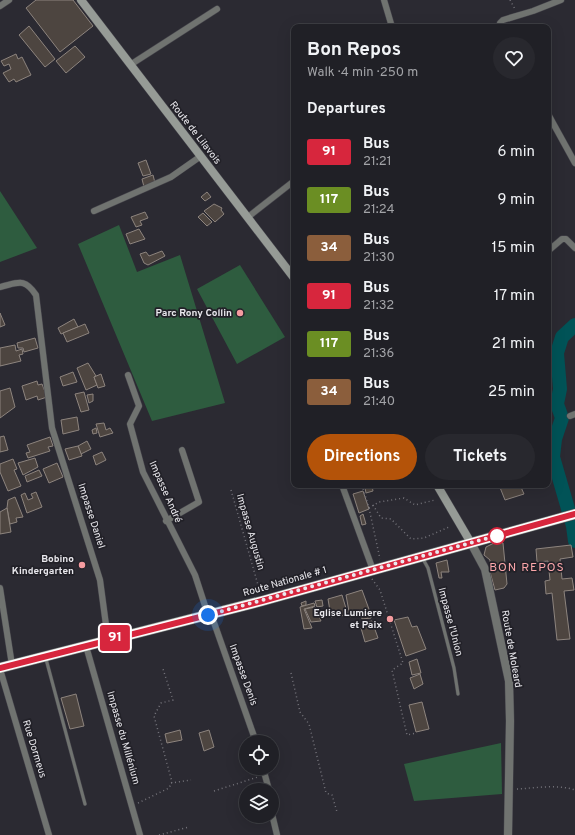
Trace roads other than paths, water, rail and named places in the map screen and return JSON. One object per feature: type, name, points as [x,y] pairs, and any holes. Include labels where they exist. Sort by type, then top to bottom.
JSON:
[{"type":"main road","name":"Route de Lilavois","points":[[80,0],[291,274]]},
{"type":"main road","points":[[439,488],[472,543]]},
{"type":"main road","name":"Route Nationale # 1","points":[[0,669],[262,601],[472,543],[555,518],[575,514]]},
{"type":"street","points":[[0,6],[9,0]]},
{"type":"street","points":[[384,0],[391,24]]},
{"type":"street","points":[[500,24],[503,20],[561,0]]},
{"type":"street","points":[[130,65],[217,9]]},
{"type":"street","points":[[551,119],[575,163]]},
{"type":"street","points":[[94,211],[171,177],[201,156]]},
{"type":"street","points":[[248,217],[291,183]]},
{"type":"street","points":[[551,248],[562,239],[566,240],[575,248]]},
{"type":"street","name":"Impasse Daniel","points":[[0,287],[24,282],[28,284],[36,295],[52,428],[100,580],[108,640]]},
{"type":"street","name":"Impasse André","points":[[128,375],[139,406],[130,424],[143,472],[166,521],[195,575],[210,615]]},
{"type":"street","points":[[166,521],[199,502],[182,450]]},
{"type":"street","points":[[343,488],[374,569]]},
{"type":"street","name":"Route de Moleard","points":[[472,543],[485,569],[509,681],[508,835]]},
{"type":"street","points":[[0,588],[12,665]]},
{"type":"street","name":"Impasse Denis","points":[[210,615],[253,735]]},
{"type":"street","name":"Impasse du Millénium","points":[[86,646],[140,835]]},
{"type":"street","name":"Rue Dormeus","points":[[0,669],[49,835]]},
{"type":"street","points":[[274,823],[277,835]]},
{"type":"lane","name":"Impasse l'Union","points":[[421,556],[428,568],[454,668],[458,694]]},
{"type":"lane","points":[[46,657],[85,804]]},
{"type":"waterway","points":[[575,325],[562,337],[557,353],[560,389],[557,404],[562,418],[555,439],[553,457],[573,526],[575,541]]},
{"type":"place","name":"Parc Rony Collin","points":[[240,313]]},
{"type":"place","name":"Bobino Kindergarten","points":[[82,565]]},
{"type":"place","name":"Eglise Lumiere et Paix","points":[[390,619]]},
{"type":"district","name":"BON REPOS","points":[[527,568]]}]
